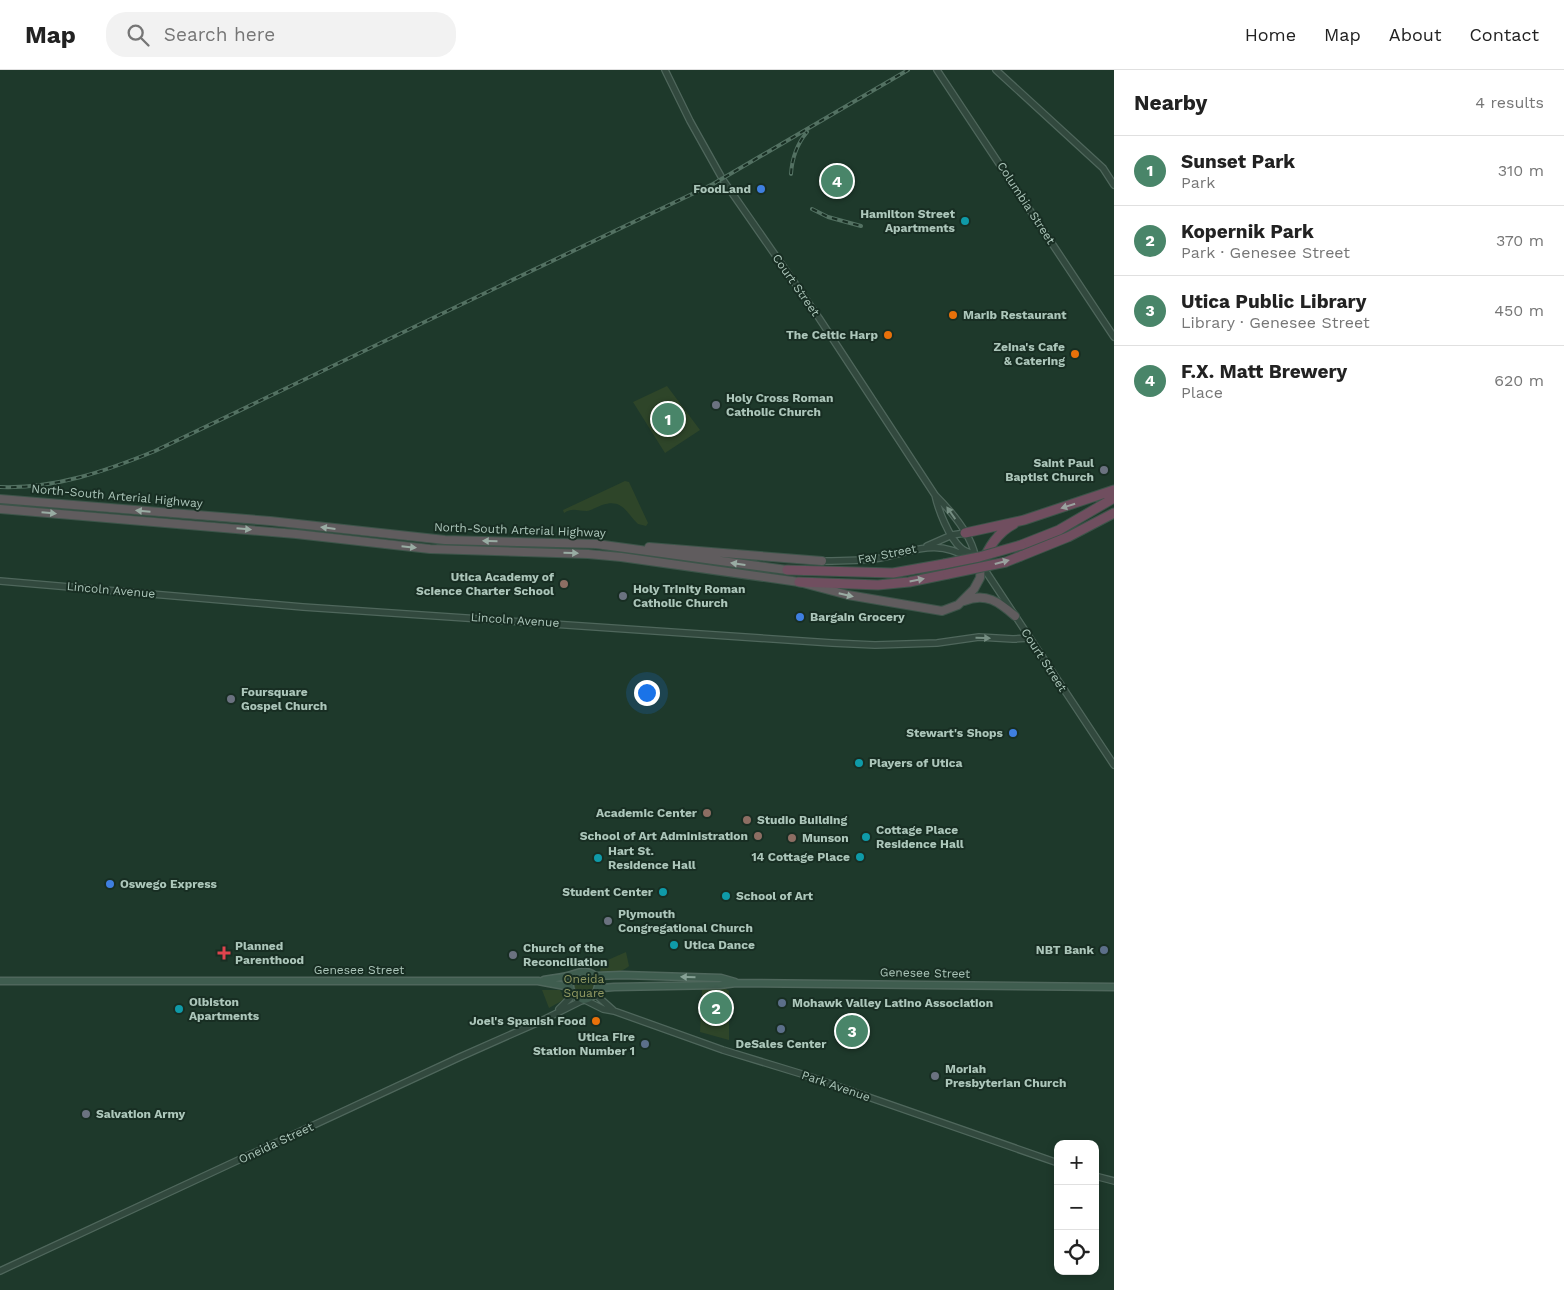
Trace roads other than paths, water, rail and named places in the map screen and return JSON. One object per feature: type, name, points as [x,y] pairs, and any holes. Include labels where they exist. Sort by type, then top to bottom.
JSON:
[{"type":"highway","points":[[965,533],[1024,520],[1114,490]]},
{"type":"highway","name":"North-South Arterial Highway","points":[[0,499],[270,521],[446,540],[596,544],[786,570],[893,573],[988,555],[1021,545],[1059,530],[1114,498]]},
{"type":"highway","name":"North-South Arterial Highway","points":[[0,509],[296,534],[430,550],[588,554],[799,582],[878,585],[908,582],[1006,562],[1068,537],[1114,513]]},
{"type":"highway","points":[[962,602],[978,584],[981,565],[987,551],[998,536],[1006,529],[1024,520]]},
{"type":"highway","points":[[596,544],[687,549],[822,561]]},
{"type":"highway","points":[[799,582],[848,595],[931,611],[951,609],[970,599],[991,599],[1001,604],[1015,616]]},
{"type":"main road","points":[[584,971],[594,976],[598,984],[596,993],[584,1000],[576,997],[570,990],[570,981],[575,974],[584,971]]},
{"type":"main road","name":"Genesee Street","points":[[538,981],[575,974]]},
{"type":"main road","name":"Genesee Street","points":[[594,976],[721,978],[736,983]]},
{"type":"main road","name":"Genesee Street","points":[[0,981],[538,981],[565,986],[570,990]]},
{"type":"main road","name":"Genesee Street","points":[[596,993],[602,988],[614,987],[736,983],[1114,986]]},
{"type":"street","name":"Court Street","points":[[665,70],[690,121],[723,180],[819,318],[935,495],[947,507],[965,533],[981,565],[1114,764]]},
{"type":"street","name":"Columbia Street","points":[[937,70],[1114,337]]},
{"type":"street","points":[[996,70],[1103,168],[1114,186]]},
{"type":"street","name":"Court Street","points":[[935,495],[938,507],[952,536],[960,548],[975,555]]},
{"type":"street","name":"Fay Street","points":[[822,561],[860,560],[887,556],[923,547],[965,533]]},
{"type":"street","name":"Fay Street","points":[[923,547],[946,549],[981,565]]},
{"type":"street","name":"Lincoln Avenue","points":[[0,581],[303,607],[875,645],[937,643],[979,637],[1029,638]]},
{"type":"street","name":"Oneida Street","points":[[552,1016],[570,998],[570,990]]},
{"type":"street","name":"Park Avenue","points":[[596,993],[614,1011]]},
{"type":"street","name":"Oneida Street","points":[[0,1271],[584,1000]]},
{"type":"street","name":"Park Avenue","points":[[584,1000],[603,1009],[614,1011],[722,1049],[805,1075],[1054,1162]]},
{"type":"street","points":[[1099,1177],[1114,1181]]},
{"type":"railway","points":[[0,487],[20,487],[60,482],[99,472],[155,451],[713,184],[908,70]]},
{"type":"railway","points":[[791,174],[800,141],[807,132]]},
{"type":"railway","points":[[812,209],[828,217],[861,226]]},
{"type":"place","name":"F.X. Matt Brewery","points":[[837,181]]},
{"type":"place","name":"FoodLand","points":[[761,189]]},
{"type":"place","name":"Hamilton Street Apartments","points":[[965,221]]},
{"type":"place","name":"Marib Restaurant","points":[[953,315]]},
{"type":"place","name":"The Celtic Harp","points":[[888,335]]},
{"type":"place","name":"Zeina's Cafe & Catering","points":[[1075,354]]},
{"type":"place","name":"Holy Cross Roman Catholic Church","points":[[716,405]]},
{"type":"place","name":"Sunset Park","points":[[668,419]]},
{"type":"place","name":"Saint Paul Baptist Church","points":[[1104,470]]},
{"type":"place","name":"Utica Academy of Science Charter School","points":[[564,584]]},
{"type":"place","name":"Holy Trinity Roman Catholic Church","points":[[623,596]]},
{"type":"place","name":"Bargain Grocery","points":[[800,617]]},
{"type":"place","name":"Foursquare Gospel Church","points":[[231,699]]},
{"type":"place","name":"Stewart's Shops","points":[[1013,733]]},
{"type":"place","name":"Players of Utica","points":[[859,763]]},
{"type":"place","name":"Academic Center","points":[[707,813]]},
{"type":"place","name":"Studio Building","points":[[747,820]]},
{"type":"place","name":"School of Art Administration","points":[[758,836]]},
{"type":"place","name":"Cottage Place Residence Hall","points":[[866,837]]},
{"type":"place","name":"Munson","points":[[792,838]]},
{"type":"place","name":"14 Cottage Place","points":[[860,857]]},
{"type":"place","name":"Hart St. Residence Hall","points":[[598,858]]},
{"type":"place","name":"Oswego Express","points":[[110,884]]},
{"type":"place","name":"Student Center","points":[[663,892]]},
{"type":"place","name":"School of Art","points":[[726,896]]},
{"type":"place","name":"Plymouth Congregational Church","points":[[608,921]]},
{"type":"place","name":"Utica Dance","points":[[674,945]]},
{"type":"place","name":"NBT Bank","points":[[1104,950]]},
{"type":"place","name":"Planned Parenthood","points":[[224,953]]},
{"type":"place","name":"Church of the Reconciliation","points":[[513,955]]},
{"type":"place","name":"Mohawk Valley Latino Association","points":[[782,1003]]},
{"type":"place","name":"Kopernik Park","points":[[716,1008]]},
{"type":"place","name":"Olbiston Apartments","points":[[179,1009]]},
{"type":"place","name":"Joel's Spanish Food","points":[[596,1021]]},
{"type":"place","name":"DeSales Center","points":[[781,1029]]},
{"type":"place","name":"Utica Public Library","points":[[852,1031]]},
{"type":"place","name":"Utica Fire Station Number 1","points":[[645,1044]]},
{"type":"place","name":"Moriah Presbyterian Church","points":[[935,1076]]},
{"type":"place","name":"Salvation Army","points":[[86,1114]]},
{"type":"park label","name":"Oneida Square","points":[[584,986]]}]
